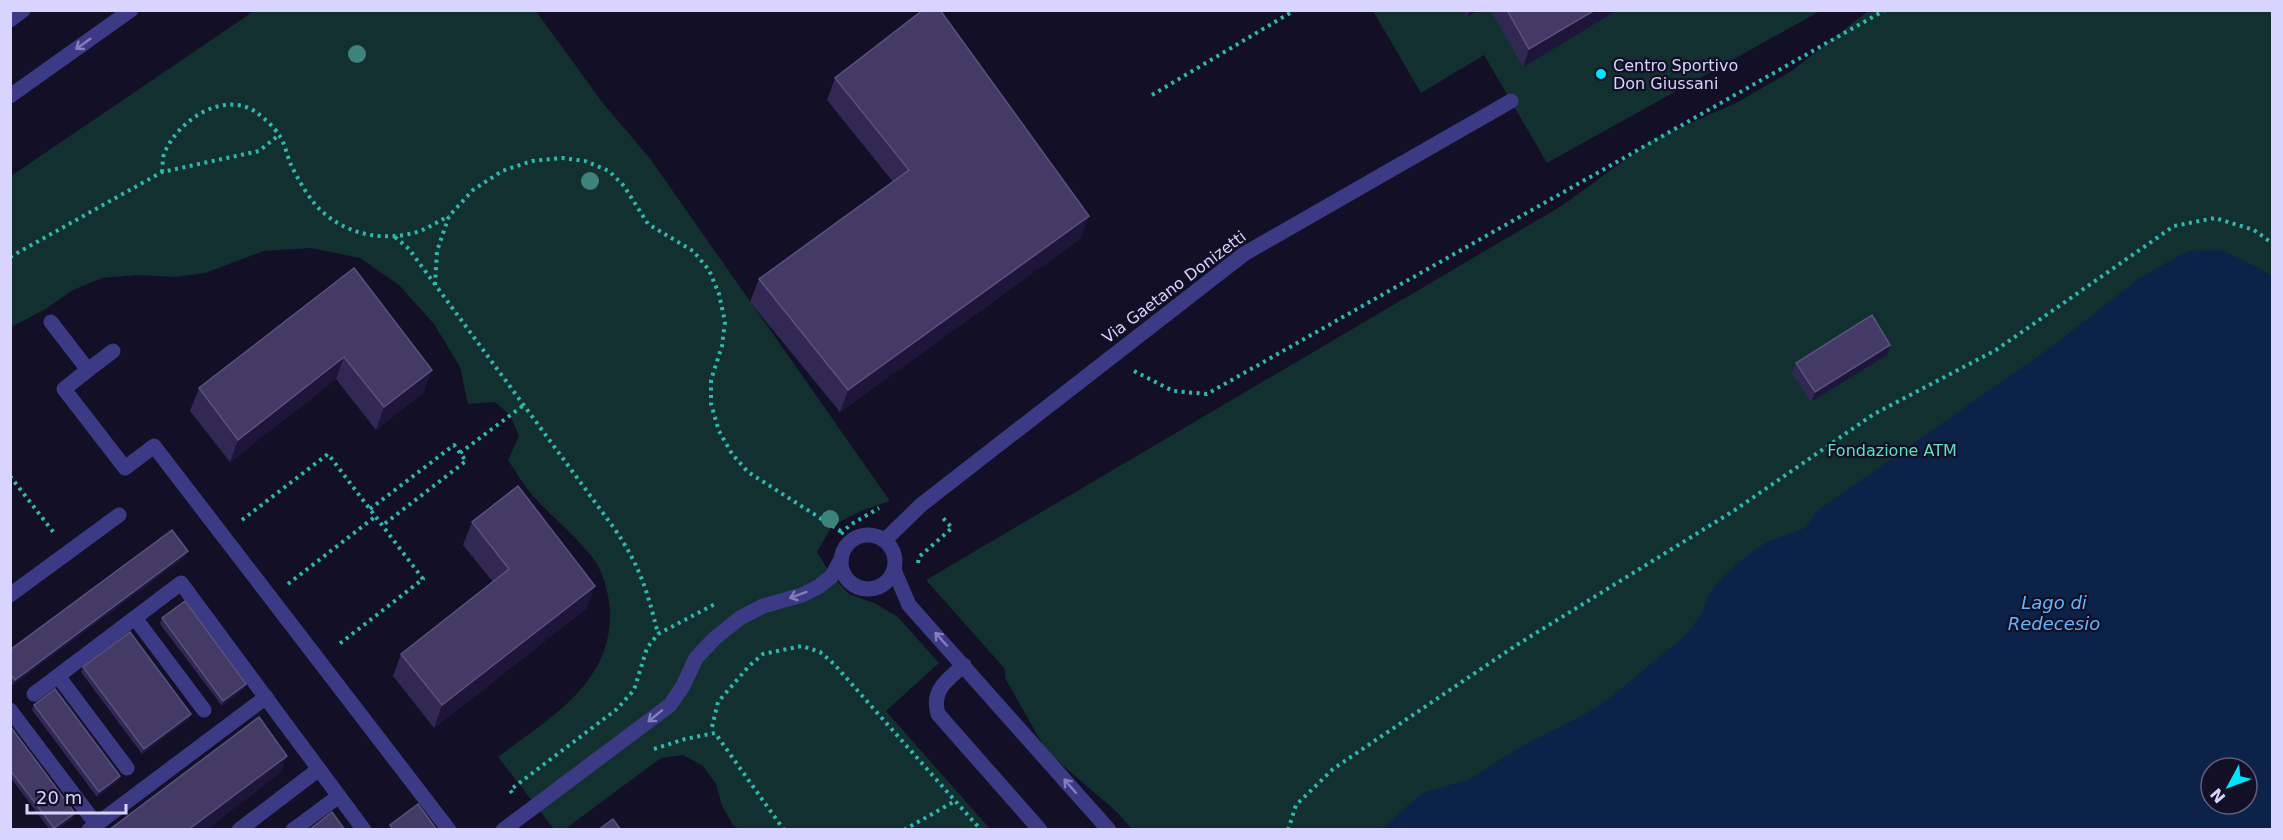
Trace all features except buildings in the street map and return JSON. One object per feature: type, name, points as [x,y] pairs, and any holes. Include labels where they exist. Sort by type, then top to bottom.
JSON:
[{"type":"street","points":[[10,20],[23,10]]},
{"type":"street","points":[[10,96],[130,10]]},
{"type":"street","name":"Via Gaetano Donizetti","points":[[885,540],[927,500],[1244,254],[1511,101]]},
{"type":"street","points":[[51,322],[88,370]]},
{"type":"street","points":[[112,351],[64,389],[125,468],[154,446],[449,830]]},
{"type":"street","points":[[10,595],[119,515]]},
{"type":"street","points":[[503,830],[669,705],[683,686],[696,658],[715,638],[740,618],[763,606],[802,595],[818,586],[832,576],[849,542],[858,537],[876,535],[885,540],[894,554],[894,570],[909,605],[1109,830]]},
{"type":"street","points":[[841,559],[841,568],[845,576],[858,587],[876,588],[890,578],[894,570]]},
{"type":"street","points":[[34,694],[181,583],[364,830]]},
{"type":"street","points":[[135,618],[204,710]]},
{"type":"street","points":[[964,665],[940,688],[935,702],[938,714],[1040,830]]},
{"type":"street","points":[[58,676],[127,768]]},
{"type":"street","points":[[10,710],[92,827],[266,697]]},
{"type":"street","points":[[239,830],[320,769]]},
{"type":"street","points":[[293,830],[339,796]]},
{"type":"path","points":[[1152,95],[1295,10]]},
{"type":"path","points":[[1110,358],[1173,392],[1207,394],[1885,10]]},
{"type":"path","points":[[162,172],[163,156],[172,140],[189,122],[212,107],[234,104],[256,112],[279,135],[291,165],[309,195],[324,214],[367,235],[395,237],[420,230],[449,216],[473,190],[502,171],[532,161],[562,158],[585,161],[609,171],[624,186],[648,224],[693,251],[709,270],[716,286],[725,322],[722,346],[711,380],[711,404],[718,430],[732,454],[748,472],[842,532]]},
{"type":"path","points":[[10,257],[162,172],[259,151],[279,135]]},
{"type":"path","points":[[435,285],[437,251],[449,216]]},
{"type":"path","points":[[1288,830],[1296,806],[1333,770],[1404,721],[1515,646],[1735,510],[1874,414],[1996,350],[2174,226],[2215,218],[2254,230],[2272,243]]},
{"type":"path","points":[[395,237],[409,249],[632,555],[646,586],[658,634]]},
{"type":"path","points":[[460,453],[524,405]]},
{"type":"path","points":[[370,509],[454,445],[466,461],[383,525]]},
{"type":"path","points":[[222,535],[327,454],[383,525],[423,579],[318,660]]},
{"type":"path","points":[[10,476],[56,536]]},
{"type":"path","points":[[917,566],[919,557],[952,528],[927,500]]},
{"type":"path","points":[[270,598],[376,516]]},
{"type":"path","points":[[712,727],[718,702],[749,666],[763,654],[802,646],[820,652],[834,664],[981,830]]},
{"type":"path","points":[[652,750],[685,739],[715,733],[784,830]]},
{"type":"path","points":[[904,830],[956,801]]},
{"type":"green space","points":[[254,11],[536,11],[602,102],[651,160],[890,501],[861,511],[832,526],[817,552],[832,576],[849,594],[874,603],[897,616],[939,663],[886,711],[990,829],[738,829],[733,825],[722,806],[716,784],[703,766],[683,755],[661,758],[565,829],[554,829],[498,757],[556,713],[589,680],[600,660],[608,637],[610,612],[604,582],[591,555],[534,497],[508,460],[519,436],[510,415],[495,402],[468,404],[460,367],[434,324],[399,285],[360,258],[311,248],[264,251],[205,273],[175,277],[138,275],[102,278],[73,290],[44,310],[11,327],[11,176]]},
{"type":"green space","name":"Centro Sportivo Don Giussani","points":[[1373,11],[1820,11],[1547,163],[1484,55],[1421,93]]},
{"type":"green space","name":"Fondazione ATM","points":[[1868,11],[2272,11],[2272,829],[1132,829],[1117,812],[1047,752],[1005,678],[1005,669],[926,580],[1563,205],[1652,140],[1738,102],[1793,70]]},
{"type":"water","name":"Lago di Redecesio","points":[[2221,250],[2272,276],[2272,829],[1382,829],[1422,793],[1468,780],[1522,746],[1587,713],[1611,697],[1688,633],[1703,611],[1708,595],[1725,574],[1749,554],[1767,542],[1805,528],[1817,511],[2054,345],[2138,279],[2188,251]]},
{"type":"place","name":"Centro Sportivo Don Giussani","points":[[1601,74]]}]
